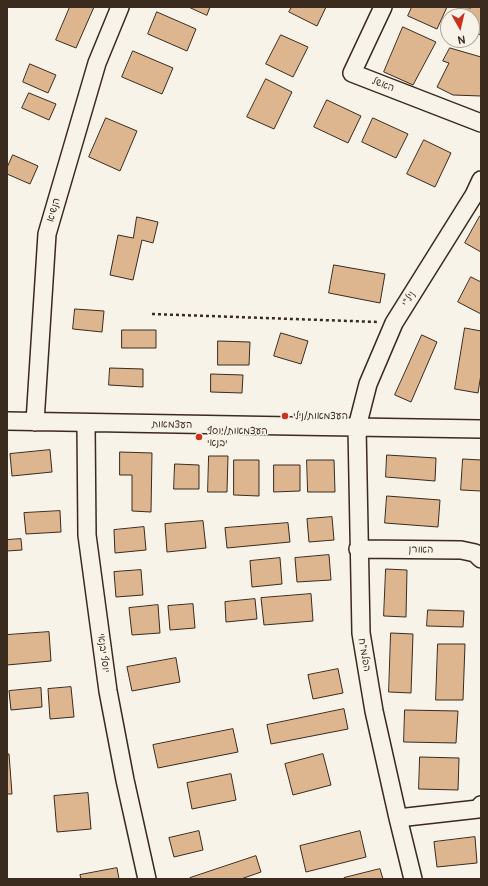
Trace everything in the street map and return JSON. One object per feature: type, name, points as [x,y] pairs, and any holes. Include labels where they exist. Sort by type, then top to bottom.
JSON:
[{"type":"street","name":"הנשיא","points":[[36,422],[47,234],[97,64],[120,7]]},
{"type":"street","name":"האשל","points":[[382,7],[352,73],[481,123]]},
{"type":"street","name":"ניל\"י","points":[[358,426],[368,384],[394,323],[478,191]]},
{"type":"street","name":"העצמאות","points":[[7,421],[86,424],[358,426],[481,430]]},
{"type":"street","name":"יוסף יבנאי","points":[[86,424],[86,535],[108,691],[125,780],[147,879]]},
{"type":"street","name":"הפלמ\"ח","points":[[358,426],[358,549],[361,633],[374,711],[398,818],[414,879]]},
{"type":"street","name":"האורן","points":[[358,549],[461,550],[475,553],[481,560]]},
{"type":"street","points":[[398,818],[480,808]]},
{"type":"path","points":[[152,314],[394,323]]},
{"type":"building","points":[[70,7],[94,7],[76,48],[56,40]]},
{"type":"building","points":[[189,7],[210,7],[207,15]]},
{"type":"building","points":[[292,7],[326,7],[317,26],[289,12]]},
{"type":"building","points":[[412,7],[447,7],[440,8],[440,22],[437,29],[408,16]]},
{"type":"building","points":[[472,7],[481,7],[481,35],[480,8],[471,8]]},
{"type":"building","points":[[157,12],[196,29],[187,51],[148,34]]},
{"type":"building","points":[[403,27],[436,42],[413,85],[384,72]]},
{"type":"building","points":[[281,35],[308,47],[293,77],[266,64]]},
{"type":"building","points":[[450,48],[481,57],[481,96],[453,95],[437,87],[449,63],[443,61]]},
{"type":"building","points":[[133,51],[173,68],[162,94],[122,77]]},
{"type":"building","points":[[30,64],[56,75],[48,93],[23,82]]},
{"type":"building","points":[[266,79],[292,92],[274,129],[247,117]]},
{"type":"building","points":[[29,93],[56,104],[49,120],[22,108]]},
{"type":"building","points":[[327,100],[361,116],[348,143],[314,127]]},
{"type":"building","points":[[106,118],[137,131],[120,171],[89,157]]},
{"type":"building","points":[[373,118],[408,134],[396,158],[362,142]]},
{"type":"building","points":[[424,140],[451,153],[435,187],[407,174]]},
{"type":"building","points":[[13,155],[38,166],[30,184],[7,174],[7,168]]},
{"type":"building","points":[[481,216],[481,252],[465,243]]},
{"type":"building","points":[[137,217],[158,222],[153,243],[142,240],[133,280],[110,275],[118,235],[133,238]]},
{"type":"building","points":[[334,265],[385,274],[380,303],[329,293]]},
{"type":"building","points":[[471,277],[481,282],[481,314],[458,302]]},
{"type":"building","points":[[75,309],[104,311],[102,332],[73,329]]},
{"type":"building","points":[[465,328],[481,331],[481,374],[478,393],[455,389]]},
{"type":"building","points":[[122,330],[156,330],[156,348],[122,348]]},
{"type":"building","points":[[281,333],[308,341],[301,364],[274,356]]},
{"type":"building","points":[[422,335],[437,342],[411,402],[395,395]]},
{"type":"building","points":[[218,341],[250,342],[249,365],[218,365]]},
{"type":"building","points":[[110,368],[143,369],[143,387],[109,385]]},
{"type":"building","points":[[211,374],[243,375],[242,393],[211,392]]},
{"type":"building","points":[[50,450],[52,472],[12,476],[10,454]]},
{"type":"building","points":[[120,452],[152,453],[151,512],[132,511],[132,475],[120,475]]},
{"type":"building","points":[[387,455],[436,458],[435,481],[386,477]]},
{"type":"building","points":[[209,456],[228,456],[227,492],[208,492]]},
{"type":"building","points":[[463,459],[481,460],[481,491],[461,490]]},
{"type":"building","points":[[234,460],[259,460],[259,496],[234,495]]},
{"type":"building","points":[[307,460],[334,460],[335,492],[308,492]]},
{"type":"building","points":[[175,464],[199,465],[199,489],[174,489]]},
{"type":"building","points":[[274,465],[300,465],[300,491],[274,492]]},
{"type":"building","points":[[387,496],[440,500],[438,527],[385,523]]},
{"type":"building","points":[[60,511],[61,532],[26,534],[24,513]]},
{"type":"building","points":[[332,517],[334,540],[309,542],[307,519]]},
{"type":"building","points":[[203,521],[206,548],[167,552],[165,524]]},
{"type":"building","points":[[288,523],[290,542],[227,548],[225,528]]},
{"type":"building","points":[[144,527],[146,550],[115,553],[114,530]]},
{"type":"building","points":[[21,539],[22,550],[7,551],[7,540]]},
{"type":"building","points":[[329,555],[331,580],[297,582],[295,558]]},
{"type":"building","points":[[280,558],[282,584],[252,587],[250,561]]},
{"type":"building","points":[[386,569],[407,570],[406,617],[384,616]]},
{"type":"building","points":[[141,570],[143,595],[116,597],[114,572]]},
{"type":"building","points":[[311,594],[313,621],[264,625],[261,598]]},
{"type":"building","points":[[255,599],[257,619],[226,622],[225,602]]},
{"type":"building","points":[[193,604],[195,628],[170,630],[168,606]]},
{"type":"building","points":[[158,605],[160,633],[132,635],[129,608]]},
{"type":"building","points":[[428,610],[464,611],[463,627],[427,626]]},
{"type":"building","points":[[49,632],[51,661],[7,665],[7,635]]},
{"type":"building","points":[[391,633],[413,634],[411,693],[389,692]]},
{"type":"building","points":[[438,644],[465,644],[463,700],[436,700]]},
{"type":"building","points":[[176,658],[180,682],[132,691],[127,667]]},
{"type":"building","points":[[338,669],[343,693],[313,699],[308,675]]},
{"type":"building","points":[[71,687],[74,717],[50,719],[48,689]]},
{"type":"building","points":[[41,688],[42,707],[11,710],[9,691]]},
{"type":"building","points":[[344,709],[348,729],[271,744],[267,725]]},
{"type":"building","points":[[405,710],[458,711],[456,743],[404,742]]},
{"type":"building","points":[[233,729],[238,752],[158,768],[153,745]]},
{"type":"building","points":[[7,754],[9,754],[12,794],[7,794]]},
{"type":"building","points":[[323,754],[331,785],[293,795],[285,764]]},
{"type":"building","points":[[420,757],[459,758],[458,790],[419,789]]},
{"type":"building","points":[[231,774],[236,800],[192,809],[187,783]]},
{"type":"building","points":[[88,793],[91,829],[57,832],[54,796]]},
{"type":"building","points":[[199,831],[203,850],[174,857],[169,838]]},
{"type":"building","points":[[360,831],[366,857],[306,872],[300,846]]},
{"type":"building","points":[[475,837],[477,863],[437,867],[434,842]]},
{"type":"building","points":[[256,856],[261,872],[241,879],[190,879],[190,878]]},
{"type":"building","points":[[117,868],[119,879],[81,879],[80,875]]},
{"type":"building","points":[[380,869],[383,879],[344,879],[344,878]]},
{"type":"place","name":"העצמאות/נילי","points":[[285,416]]},
{"type":"place","name":"העצמאות/יוסף יבנאי","points":[[199,437]]}]
